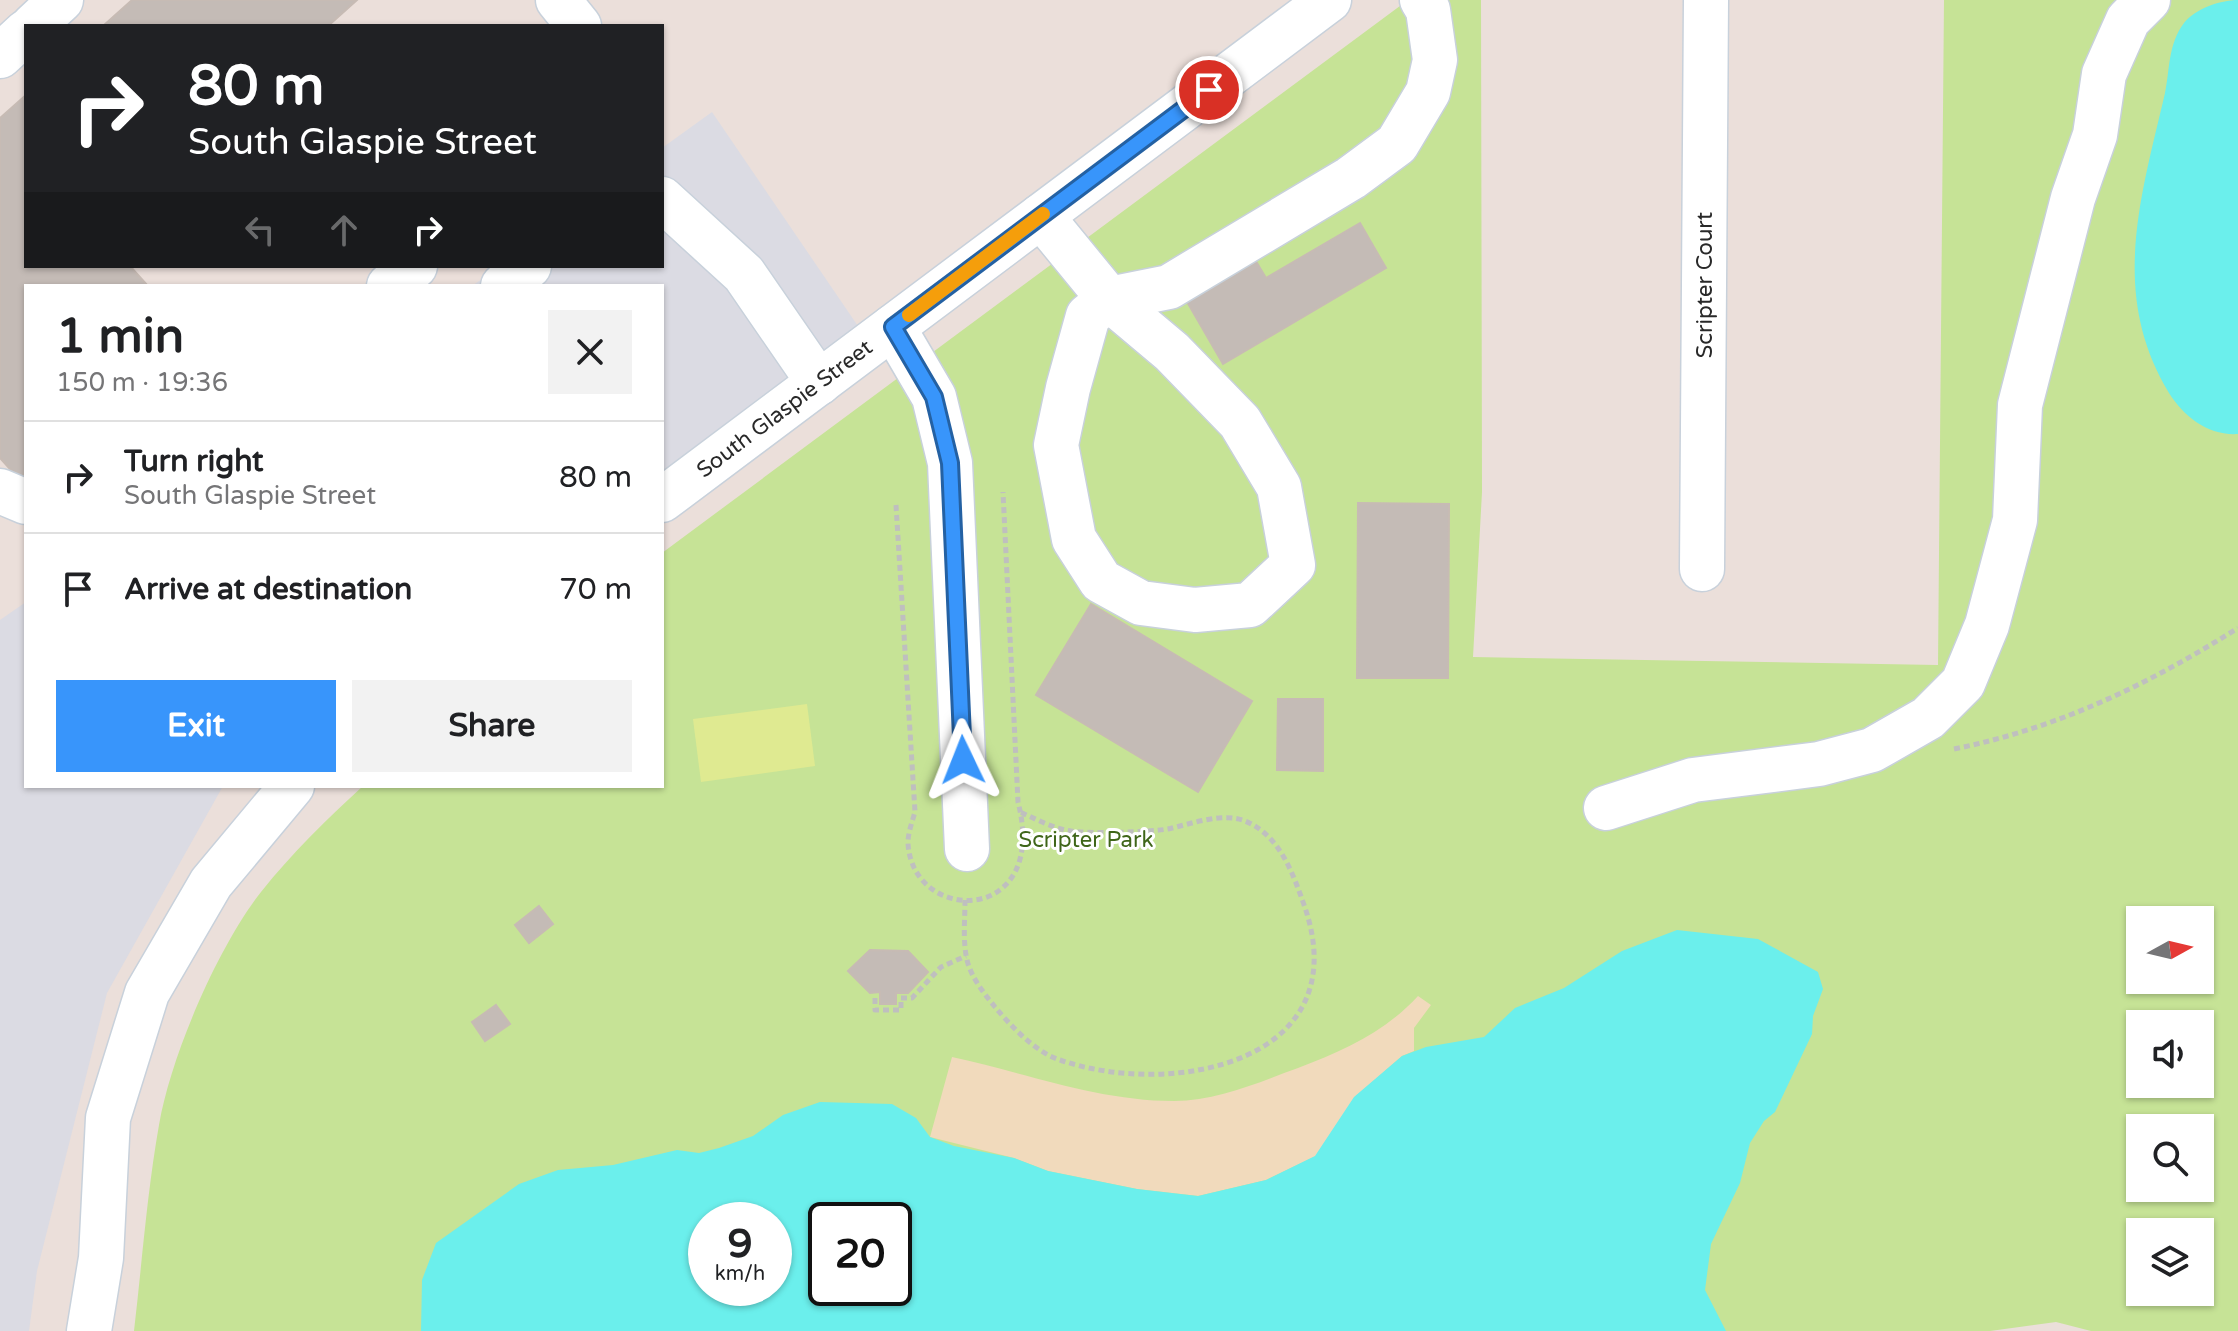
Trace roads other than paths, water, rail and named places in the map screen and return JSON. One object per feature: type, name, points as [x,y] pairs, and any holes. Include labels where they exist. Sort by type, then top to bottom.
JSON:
[{"type":"street","points":[[35,24],[61,0]]},
{"type":"street","points":[[558,0],[577,24]]},
{"type":"street","name":"South Glaspie Street","points":[[664,499],[1329,0]]},
{"type":"street","points":[[1041,216],[1109,299],[1172,352],[1240,422],[1279,487],[1293,565],[1250,605],[1195,610],[1141,603],[1101,581],[1074,539],[1056,445],[1088,316],[1109,299],[1169,287],[1351,178],[1397,144],[1428,92],[1435,60],[1428,10],[1422,0]]},
{"type":"street","name":"Scripter Court","points":[[1702,569],[1706,0]]},
{"type":"street","points":[[1606,808],[1693,780],[1819,764],[1872,750],[1928,718],[1963,683],[1987,625],[2015,520],[2020,405],[2073,198],[2095,135],[2104,74],[2128,20],[2148,0]]},
{"type":"street","points":[[0,56],[24,34]]},
{"type":"street","points":[[664,201],[744,274],[819,383]]},
{"type":"street","points":[[392,284],[412,268]]},
{"type":"street","points":[[506,284],[526,268]]},
{"type":"street","points":[[893,327],[934,397],[950,463],[967,849]]},
{"type":"street","points":[[0,491],[24,501]]},
{"type":"street","points":[[89,1331],[101,1258],[108,1118],[147,993],[211,883],[290,788]]},
{"type":"water","points":[[2238,0],[2238,434],[2227,434],[2198,423],[2182,410],[2169,393],[2151,356],[2140,319],[2135,282],[2140,208],[2175,39],[2184,23],[2201,10]]},
{"type":"water","points":[[1677,930],[1758,939],[1818,972],[1823,989],[1813,1016],[1812,1034],[1775,1112],[1764,1121],[1750,1143],[1740,1183],[1711,1244],[1705,1290],[1726,1331],[421,1331],[422,1280],[436,1243],[519,1184],[558,1170],[613,1165],[677,1150],[699,1153],[719,1148],[753,1136],[783,1115],[820,1102],[892,1104],[916,1118],[930,1137],[954,1146],[1014,1158],[1048,1171],[1137,1189],[1198,1196],[1266,1180],[1315,1156],[1354,1097],[1402,1056],[1426,1047],[1484,1037],[1515,1008],[1564,988],[1622,951]]},
{"type":"park label","name":"Scripter Park","points":[[1086,839]]}]
